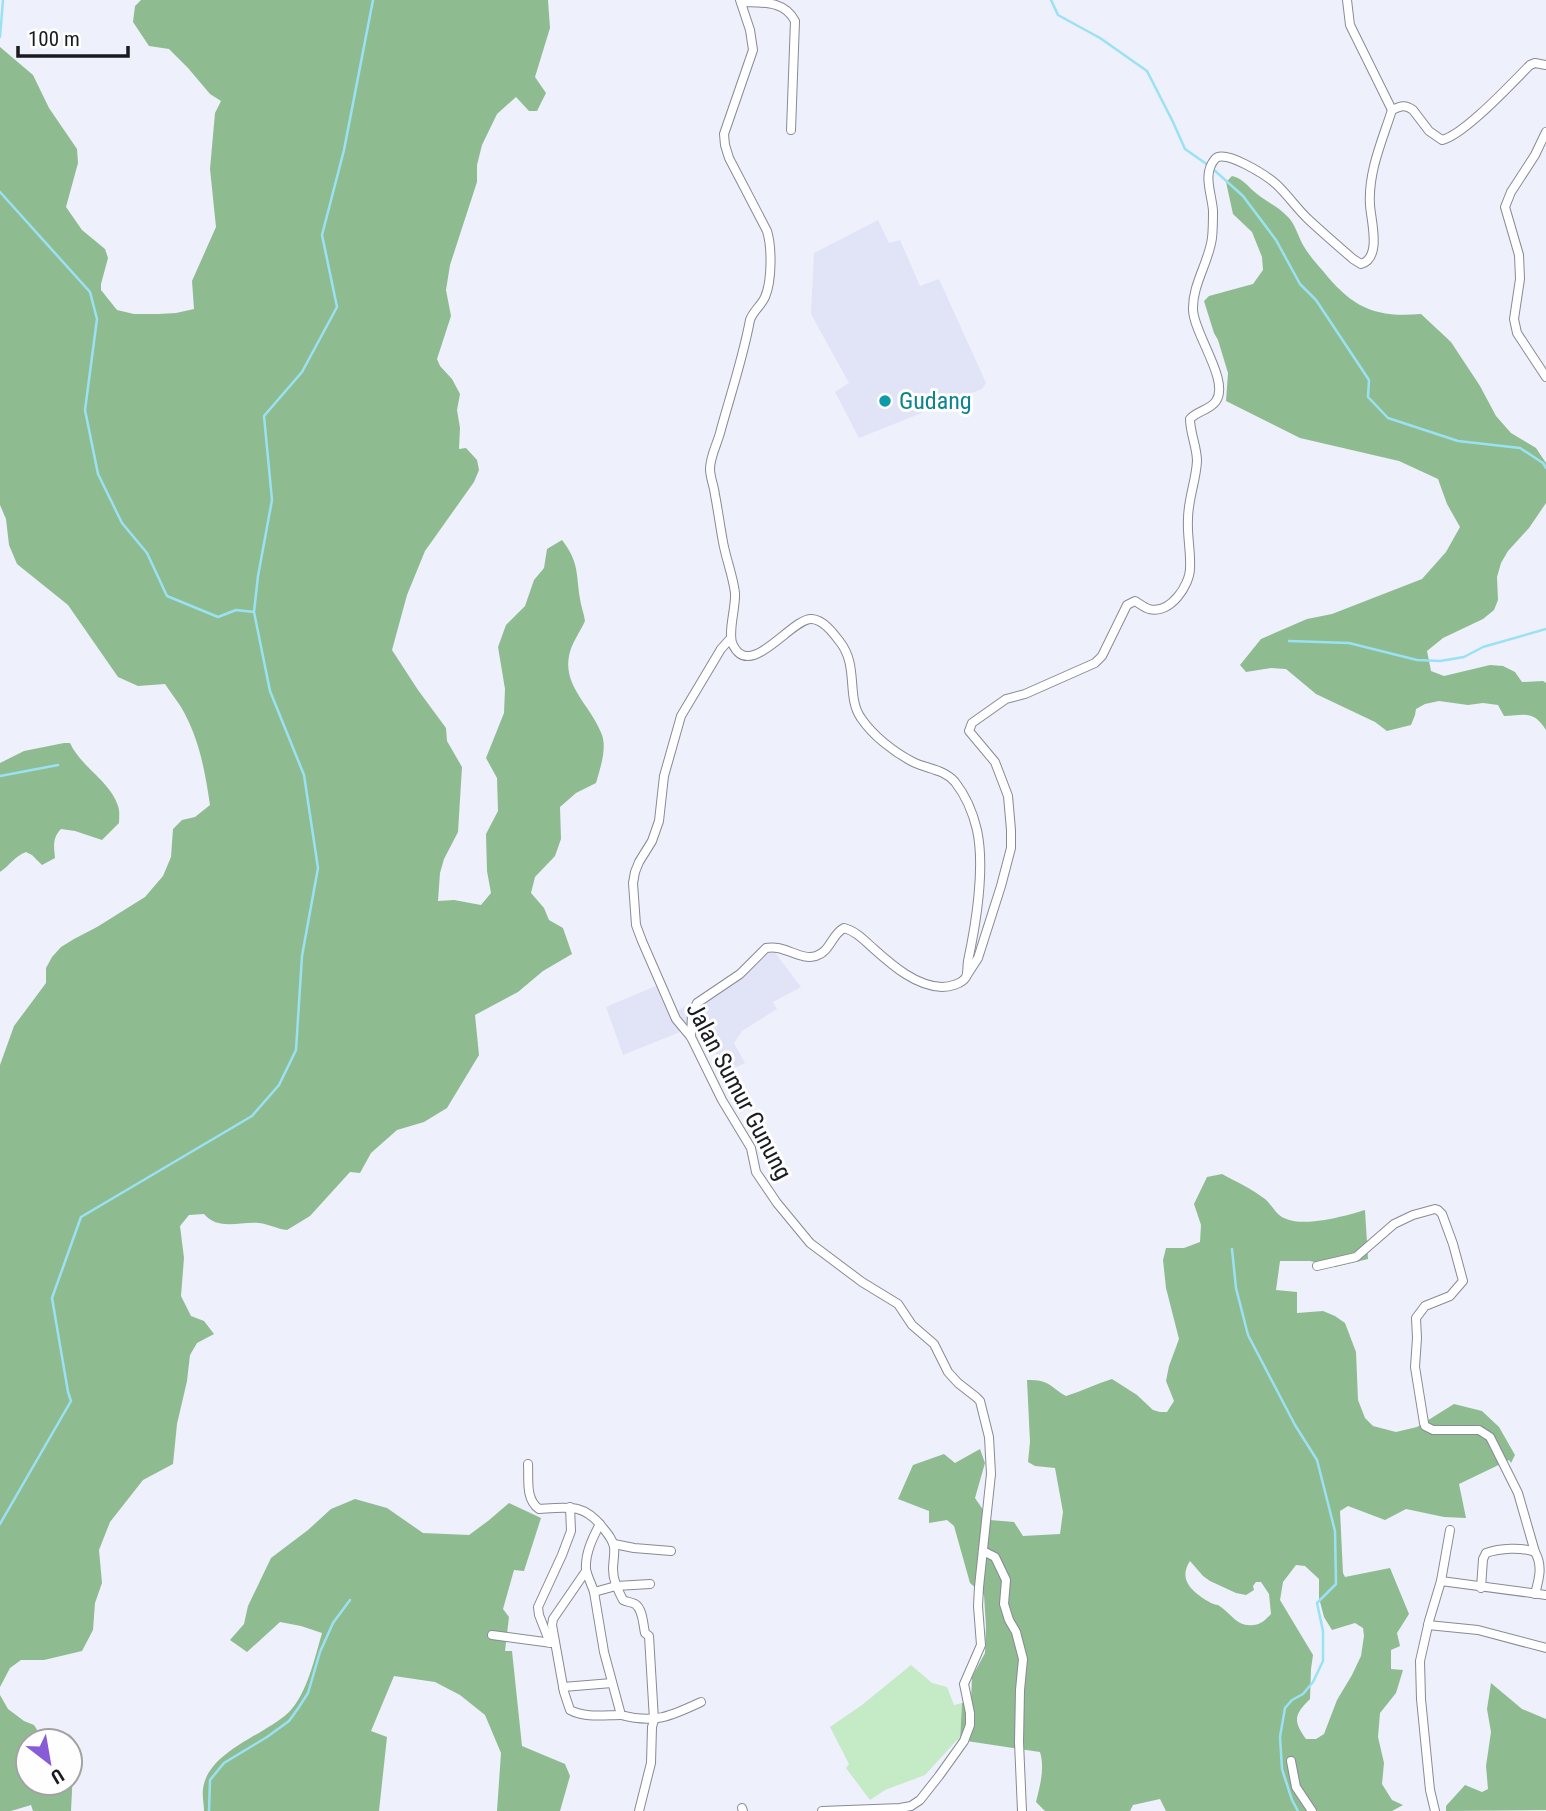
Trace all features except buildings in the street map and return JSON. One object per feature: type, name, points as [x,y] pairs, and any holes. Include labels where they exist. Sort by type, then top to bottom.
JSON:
[{"type":"street","points":[[691,1037],[692,1014],[697,1003],[740,974],[761,951],[771,946],[815,957],[825,952],[838,932],[844,928],[858,935],[897,968],[924,984],[949,986],[966,978],[978,958],[1011,848],[1008,796],[995,762],[969,731],[970,726],[1006,699],[1025,694],[1095,663],[1102,656],[1127,605],[1135,601],[1149,609],[1164,608],[1179,595],[1189,579],[1189,501],[1197,464],[1190,419],[1216,402],[1219,389],[1217,376],[1196,324],[1193,307],[1212,240],[1213,211],[1207,181],[1213,163],[1217,157],[1225,156],[1270,179],[1307,218],[1353,259],[1361,264],[1371,258],[1374,234],[1370,206],[1372,171],[1392,110],[1350,25],[1346,0]]},
{"type":"street","points":[[791,130],[795,21],[788,8],[782,5],[741,1],[753,50],[727,123],[725,145],[729,158],[767,231],[772,253],[766,295],[750,320],[710,468],[734,589],[730,639],[737,651],[743,655],[758,654],[802,621],[819,621],[843,646],[848,656],[856,709],[863,720],[888,746],[911,761],[942,772],[950,777],[962,792],[974,820],[979,843],[976,919],[966,978]]},
{"type":"street","points":[[1392,110],[1402,105],[1408,106],[1436,137],[1447,139],[1477,116],[1530,65],[1546,65]]},
{"type":"street","points":[[1546,132],[1505,207],[1519,255],[1520,279],[1514,319],[1517,333],[1546,377]]},
{"type":"street","name":"Jalan Sumur Gunung","points":[[730,639],[714,659],[681,716],[664,776],[659,821],[652,841],[639,862],[633,883],[635,915],[642,941],[676,1019],[691,1037],[722,1100],[751,1147],[756,1171],[777,1203],[810,1243],[854,1277],[898,1304],[912,1325],[934,1345],[948,1372],[980,1401],[989,1437],[991,1474],[978,1606],[981,1645],[964,1684],[970,1713],[970,1725],[964,1741],[920,1800],[911,1806],[822,1811]]},
{"type":"street","points":[[1317,1266],[1356,1257],[1401,1220],[1435,1209],[1440,1211],[1445,1219],[1463,1281],[1450,1296],[1425,1306],[1416,1318],[1415,1367],[1423,1423],[1433,1430],[1479,1430],[1490,1437],[1518,1493],[1540,1566],[1535,1594]]},
{"type":"street","points":[[528,1464],[529,1494],[536,1508],[570,1507],[585,1511],[600,1524],[614,1544],[613,1569],[616,1586],[623,1600],[637,1605],[645,1633],[649,1636],[654,1720],[651,1763],[639,1811]]},
{"type":"street","points":[[553,1643],[539,1615],[538,1606],[571,1531],[570,1507]]},
{"type":"street","points":[[600,1524],[587,1557],[586,1571],[594,1592],[604,1653],[621,1715]]},
{"type":"street","points":[[1434,1811],[1425,1738],[1420,1661],[1441,1581],[1450,1530]]},
{"type":"street","points":[[614,1544],[671,1551]]},
{"type":"street","points":[[1481,1588],[1483,1559],[1486,1553],[1524,1549],[1535,1552]]},
{"type":"street","points":[[983,1551],[995,1557],[1006,1580],[1004,1604],[1016,1632],[1023,1659],[1019,1742],[1022,1811]]},
{"type":"street","points":[[586,1571],[553,1619],[552,1625],[553,1643],[570,1710],[595,1716],[621,1715],[654,1720],[701,1702]]},
{"type":"street","points":[[1441,1581],[1546,1595]]},
{"type":"street","points":[[594,1592],[616,1586],[650,1584]]},
{"type":"street","points":[[1428,1625],[1478,1630],[1546,1648]]},
{"type":"street","points":[[492,1635],[553,1643]]},
{"type":"street","points":[[563,1687],[612,1684]]},
{"type":"street","points":[[1291,1761],[1296,1787],[1312,1811]]},
{"type":"shaded area","points":[[878,220],[889,243],[900,240],[920,286],[939,279],[986,383],[982,389],[859,438],[835,392],[849,383],[811,314],[814,253]]},
{"type":"shaded area","points":[[773,950],[801,987],[773,1002],[777,1009],[742,1031],[734,1043],[745,1063],[725,1072],[700,1024],[623,1055],[606,1007],[658,985],[671,1015]]},
{"type":"green space","points":[[141,0],[548,0],[550,28],[535,77],[546,93],[537,111],[529,111],[516,97],[497,114],[482,145],[477,165],[477,182],[450,265],[446,290],[451,316],[437,359],[460,394],[457,410],[459,449],[466,448],[477,460],[479,470],[474,482],[425,551],[407,595],[392,650],[446,728],[447,741],[462,767],[458,832],[444,859],[438,901],[454,900],[481,905],[491,893],[487,871],[486,834],[498,811],[497,778],[486,758],[504,713],[505,689],[498,647],[506,625],[525,606],[534,580],[544,568],[547,549],[562,540],[574,561],[585,621],[570,652],[568,667],[574,687],[602,735],[603,753],[596,783],[576,793],[560,807],[561,839],[555,856],[535,877],[531,893],[544,908],[549,920],[563,928],[572,954],[543,971],[518,992],[475,1015],[479,1055],[447,1108],[424,1122],[397,1130],[371,1153],[360,1173],[350,1172],[310,1216],[287,1230],[259,1223],[223,1224],[204,1214],[189,1215],[180,1226],[184,1258],[181,1296],[191,1316],[204,1321],[214,1334],[197,1343],[190,1355],[177,1424],[173,1464],[143,1480],[110,1522],[99,1550],[102,1583],[95,1603],[93,1630],[82,1651],[44,1660],[21,1660],[10,1668],[0,1687],[0,1065],[14,1026],[46,983],[46,968],[52,957],[61,947],[145,897],[163,876],[171,857],[173,829],[182,820],[195,817],[210,805],[197,742],[181,707],[165,684],[138,686],[118,677],[68,605],[17,564],[9,545],[6,519],[0,505],[0,47],[33,75],[49,108],[77,149],[78,163],[66,207],[82,230],[105,249],[108,258],[101,290],[117,310],[134,314],[176,313],[194,309],[192,281],[216,227],[210,169],[215,113],[221,101],[210,94],[169,49],[149,46],[133,22],[135,6]]},
{"type":"green space","points":[[1232,176],[1243,181],[1288,217],[1312,258],[1354,301],[1377,312],[1421,314],[1451,342],[1496,416],[1511,433],[1536,448],[1546,463],[1546,503],[1501,563],[1497,577],[1498,600],[1494,610],[1483,619],[1443,638],[1427,651],[1431,671],[1444,676],[1490,665],[1503,666],[1515,672],[1522,682],[1543,681],[1546,683],[1546,730],[1533,717],[1504,716],[1498,705],[1439,701],[1416,709],[1411,725],[1387,731],[1375,722],[1316,694],[1286,669],[1271,668],[1246,672],[1240,665],[1261,639],[1307,619],[1332,614],[1422,579],[1446,552],[1460,527],[1447,504],[1438,479],[1399,461],[1300,438],[1226,401],[1228,373],[1204,301],[1209,296],[1253,284],[1263,270],[1262,257],[1252,232],[1233,214],[1226,182]]},
{"type":"green space","points":[[70,743],[109,789],[119,808],[119,823],[102,840],[61,829],[55,839],[55,858],[42,865],[26,852],[0,872],[0,763],[24,751]]},
{"type":"green space","points":[[1222,1174],[1260,1195],[1279,1215],[1292,1221],[1324,1220],[1365,1210],[1368,1259],[1335,1267],[1310,1261],[1280,1261],[1276,1290],[1297,1292],[1297,1313],[1323,1311],[1345,1323],[1356,1352],[1358,1400],[1365,1418],[1373,1426],[1396,1432],[1417,1427],[1454,1404],[1482,1411],[1499,1427],[1515,1455],[1511,1463],[1509,1460],[1459,1484],[1466,1518],[1444,1517],[1406,1509],[1385,1520],[1348,1506],[1340,1511],[1345,1577],[1390,1568],[1409,1614],[1397,1633],[1400,1646],[1391,1650],[1391,1669],[1403,1670],[1396,1693],[1380,1713],[1378,1737],[1384,1763],[1382,1784],[1392,1800],[1403,1805],[1392,1811],[1166,1811],[1160,1799],[1133,1805],[1130,1811],[1045,1811],[1036,1802],[1042,1771],[1040,1752],[960,1740],[962,1703],[971,1700],[972,1677],[985,1653],[984,1595],[970,1583],[954,1526],[947,1520],[929,1523],[929,1511],[898,1499],[913,1465],[944,1454],[955,1463],[980,1449],[985,1463],[975,1498],[990,1520],[1014,1522],[1023,1536],[1060,1534],[1063,1512],[1055,1468],[1035,1466],[1028,1462],[1030,1442],[1027,1380],[1045,1382],[1066,1396],[1112,1379],[1137,1395],[1153,1410],[1167,1412],[1174,1401],[1166,1381],[1179,1339],[1166,1288],[1163,1260],[1166,1248],[1184,1248],[1200,1242],[1201,1225],[1194,1204],[1207,1177]],"holes":[[[1190,1561],[1210,1581],[1236,1593],[1246,1595],[1254,1590],[1256,1582],[1261,1582],[1269,1594],[1271,1614],[1256,1625],[1239,1622],[1189,1586],[1185,1575]],[[1296,1565],[1305,1566],[1319,1579],[1319,1598],[1324,1617],[1332,1630],[1355,1623],[1363,1628],[1364,1636],[1361,1656],[1337,1700],[1324,1734],[1316,1739],[1306,1739],[1297,1722],[1298,1713],[1310,1699],[1313,1655],[1280,1600],[1283,1582]]]},
{"type":"green space","points":[[355,1499],[387,1508],[423,1533],[469,1535],[509,1503],[541,1518],[524,1571],[514,1570],[503,1609],[509,1617],[505,1651],[512,1651],[522,1746],[565,1764],[570,1776],[560,1811],[497,1811],[501,1753],[485,1715],[460,1695],[435,1682],[394,1676],[371,1731],[387,1737],[379,1811],[204,1811],[203,1789],[207,1776],[226,1754],[289,1712],[310,1675],[322,1633],[280,1622],[247,1652],[230,1640],[244,1624],[248,1606],[271,1558],[331,1509]]},
{"type":"green space","points":[[911,1665],[932,1683],[947,1687],[954,1705],[962,1703],[960,1740],[957,1740],[925,1775],[885,1790],[870,1800],[846,1768],[849,1764],[830,1727]]},
{"type":"green space","points":[[1491,1683],[1522,1709],[1546,1719],[1546,1810],[1446,1811],[1446,1806],[1465,1785],[1482,1792],[1488,1789],[1486,1766],[1491,1732],[1487,1709]]},
{"type":"green space","points":[[0,1695],[8,1709],[35,1727],[14,1727],[14,1797],[72,1797],[71,1811],[33,1811],[31,1805],[0,1811]]},
{"type":"waterway","points":[[0,37],[3,0]]},
{"type":"waterway","points":[[0,1524],[71,1401],[52,1298],[81,1217],[252,1116],[279,1085],[296,1050],[302,956],[318,868],[304,775],[270,691],[254,612],[272,500],[264,416],[302,372],[337,307],[322,235],[344,150],[373,0]]},
{"type":"waterway","points":[[1051,0],[1058,15],[1100,38],[1147,71],[1185,149],[1208,165]]},
{"type":"waterway","points":[[1213,169],[1243,196],[1276,240],[1300,284],[1316,300],[1369,380],[1368,397],[1388,418],[1458,441],[1520,448],[1543,463],[1546,468]]},
{"type":"waterway","points":[[0,192],[90,292],[97,319],[85,410],[98,474],[122,523],[147,553],[167,596],[218,617],[236,610],[254,612]]},
{"type":"waterway","points":[[1289,641],[1349,643],[1417,660],[1440,661],[1464,657],[1483,647],[1546,629]]},
{"type":"waterway","points":[[0,776],[58,765]]},
{"type":"waterway","points":[[1232,1249],[1236,1288],[1248,1335],[1295,1425],[1317,1460],[1335,1531],[1336,1584],[1317,1603],[1323,1631],[1323,1661],[1313,1682],[1285,1708],[1280,1737],[1282,1769],[1298,1811]]},
{"type":"waterway","points":[[209,1811],[210,1780],[224,1763],[289,1721],[299,1707],[308,1693],[320,1652],[333,1623],[350,1600]]},
{"type":"place","name":"Gudang","points":[[885,401]]}]
